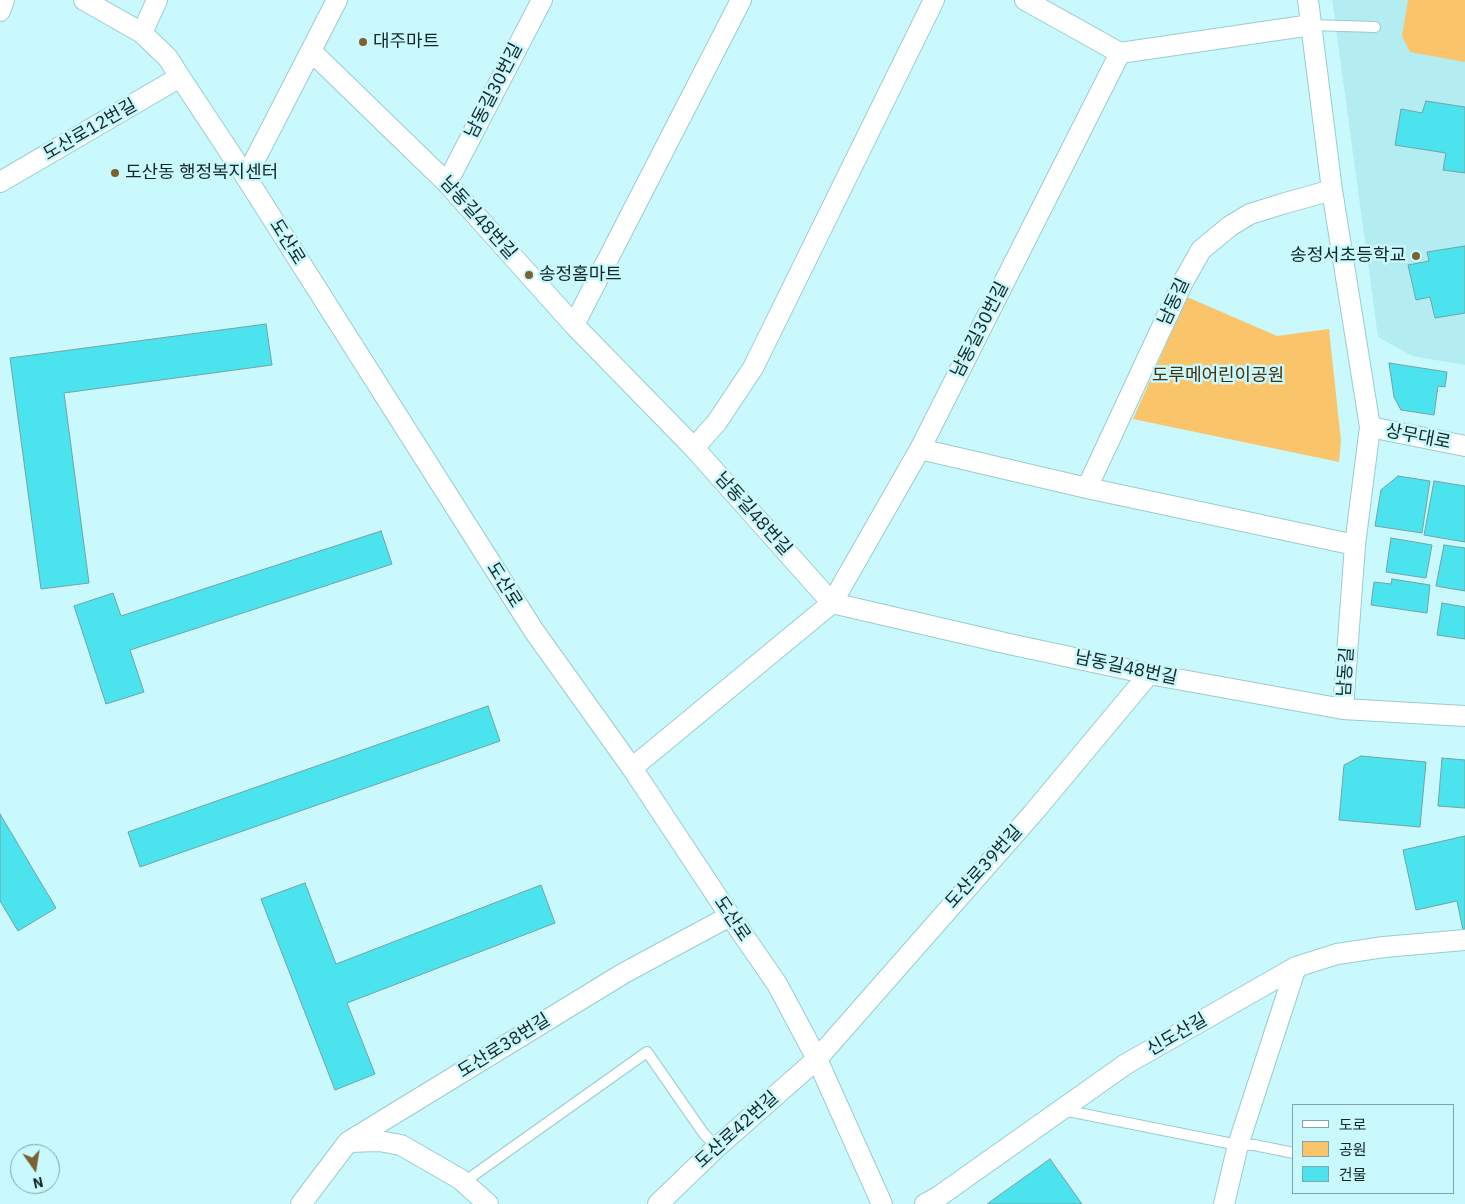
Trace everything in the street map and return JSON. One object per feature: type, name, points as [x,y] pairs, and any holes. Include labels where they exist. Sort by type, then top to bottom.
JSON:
[{"type":"street","points":[[0,11],[4,0]]},
{"type":"street","name":"도산로","points":[[84,0],[142,33],[168,58],[246,177],[534,631],[632,768],[777,984],[817,1059],[882,1204]]},
{"type":"street","points":[[142,33],[157,0]]},
{"type":"street","points":[[246,177],[337,0]]},
{"type":"street","name":"남동길30번길","points":[[447,183],[542,0]]},
{"type":"street","points":[[574,325],[742,0]]},
{"type":"street","points":[[694,448],[717,422],[753,368],[934,0]]},
{"type":"street","points":[[1025,0],[1120,53],[1311,24]]},
{"type":"street","name":"남동길","points":[[1308,0],[1332,190],[1370,427],[1355,545],[1343,709]]},
{"type":"street","name":"남동길48번길","points":[[311,51],[447,183],[574,325],[694,448],[832,603],[999,642],[1149,674],[1343,709],[1465,716]]},
{"type":"street","name":"남동길30번길","points":[[832,603],[920,449],[1120,53]]},
{"type":"street","name":"도산로12번길","points":[[0,182],[180,77]]},
{"type":"street","name":"남동길","points":[[1087,488],[1183,282],[1201,250],[1230,226],[1250,214],[1332,190]]},
{"type":"street","name":"상무대로","points":[[1370,427],[1465,446]]},
{"type":"street","points":[[920,449],[1087,488],[1355,545]]},
{"type":"street","points":[[632,768],[832,603]]},
{"type":"street","name":"도산로39번길","points":[[817,1059],[1034,812],[1149,674]]},
{"type":"street","name":"도산로38번길","points":[[300,1204],[348,1142],[624,973],[730,916]]},
{"type":"street","name":"신도산길","points":[[925,1204],[938,1197],[1126,1064],[1296,967],[1337,954],[1384,947],[1465,940]]},
{"type":"street","points":[[1224,1204],[1238,1145],[1296,967]]},
{"type":"street","name":"도산로42번길","points":[[658,1204],[717,1147],[817,1059]]},
{"type":"street","points":[[348,1142],[379,1140],[401,1145],[464,1182],[488,1204]]},
{"type":"lane","points":[[1311,24],[1376,27]]},
{"type":"lane","points":[[464,1182],[647,1052],[704,1134],[717,1147]]},
{"type":"lane","points":[[1062,1110],[1238,1145],[1254,1145],[1292,1153]]},
{"type":"shaded area","name":"송정서초등학교","points":[[1332,0],[1465,0],[1465,365],[1412,356],[1378,337]]},
{"type":"green space","points":[[1408,0],[1465,0],[1465,62],[1410,52],[1402,36]]},
{"type":"green space","name":"도루메어린이공원","points":[[1187,297],[1277,336],[1329,329],[1341,441],[1339,462],[1133,419]]},
{"type":"building","points":[[1426,101],[1465,107],[1465,173],[1443,170],[1446,153],[1395,145],[1401,109],[1422,113]]},
{"type":"building","points":[[1465,246],[1465,313],[1435,318],[1430,297],[1416,300],[1408,265],[1429,261],[1427,252]]},
{"type":"building","points":[[266,324],[272,365],[64,393],[89,583],[41,589],[10,358]]},
{"type":"building","points":[[1389,363],[1447,372],[1445,387],[1438,386],[1434,415],[1401,410],[1394,397]]},
{"type":"building","points":[[1398,476],[1430,481],[1422,533],[1375,526],[1381,490]]},
{"type":"building","points":[[1434,481],[1465,486],[1465,542],[1424,535]]},
{"type":"building","points":[[381,531],[392,564],[130,650],[144,692],[106,704],[74,606],[113,593],[121,616]]},
{"type":"building","points":[[1391,538],[1432,545],[1426,578],[1386,572]]},
{"type":"building","points":[[1444,545],[1465,548],[1465,591],[1436,586]]},
{"type":"building","points":[[1392,579],[1430,585],[1427,613],[1371,605],[1374,582],[1391,584]]},
{"type":"building","points":[[1442,603],[1465,607],[1465,639],[1437,635]]},
{"type":"building","points":[[488,706],[500,741],[140,867],[128,832]]},
{"type":"building","points":[[1361,756],[1426,762],[1420,827],[1339,820],[1344,765]]},
{"type":"building","points":[[1442,758],[1465,760],[1465,808],[1438,806]]},
{"type":"building","points":[[0,814],[56,908],[18,931],[0,901]]},
{"type":"building","points":[[1465,836],[1465,930],[1463,930],[1457,901],[1416,910],[1403,850]]},
{"type":"building","points":[[305,883],[336,964],[541,885],[555,923],[347,1003],[375,1074],[335,1090],[261,899]]},
{"type":"building","points":[[1050,1159],[1082,1204],[987,1204]]},
{"type":"place","name":"대주마트","points":[[363,42]]},
{"type":"place","name":"도산동 행정복지센터","points":[[115,173]]},
{"type":"place","name":"송정서초등학교","points":[[1416,256]]},
{"type":"place","name":"송정홈마트","points":[[529,275]]}]
